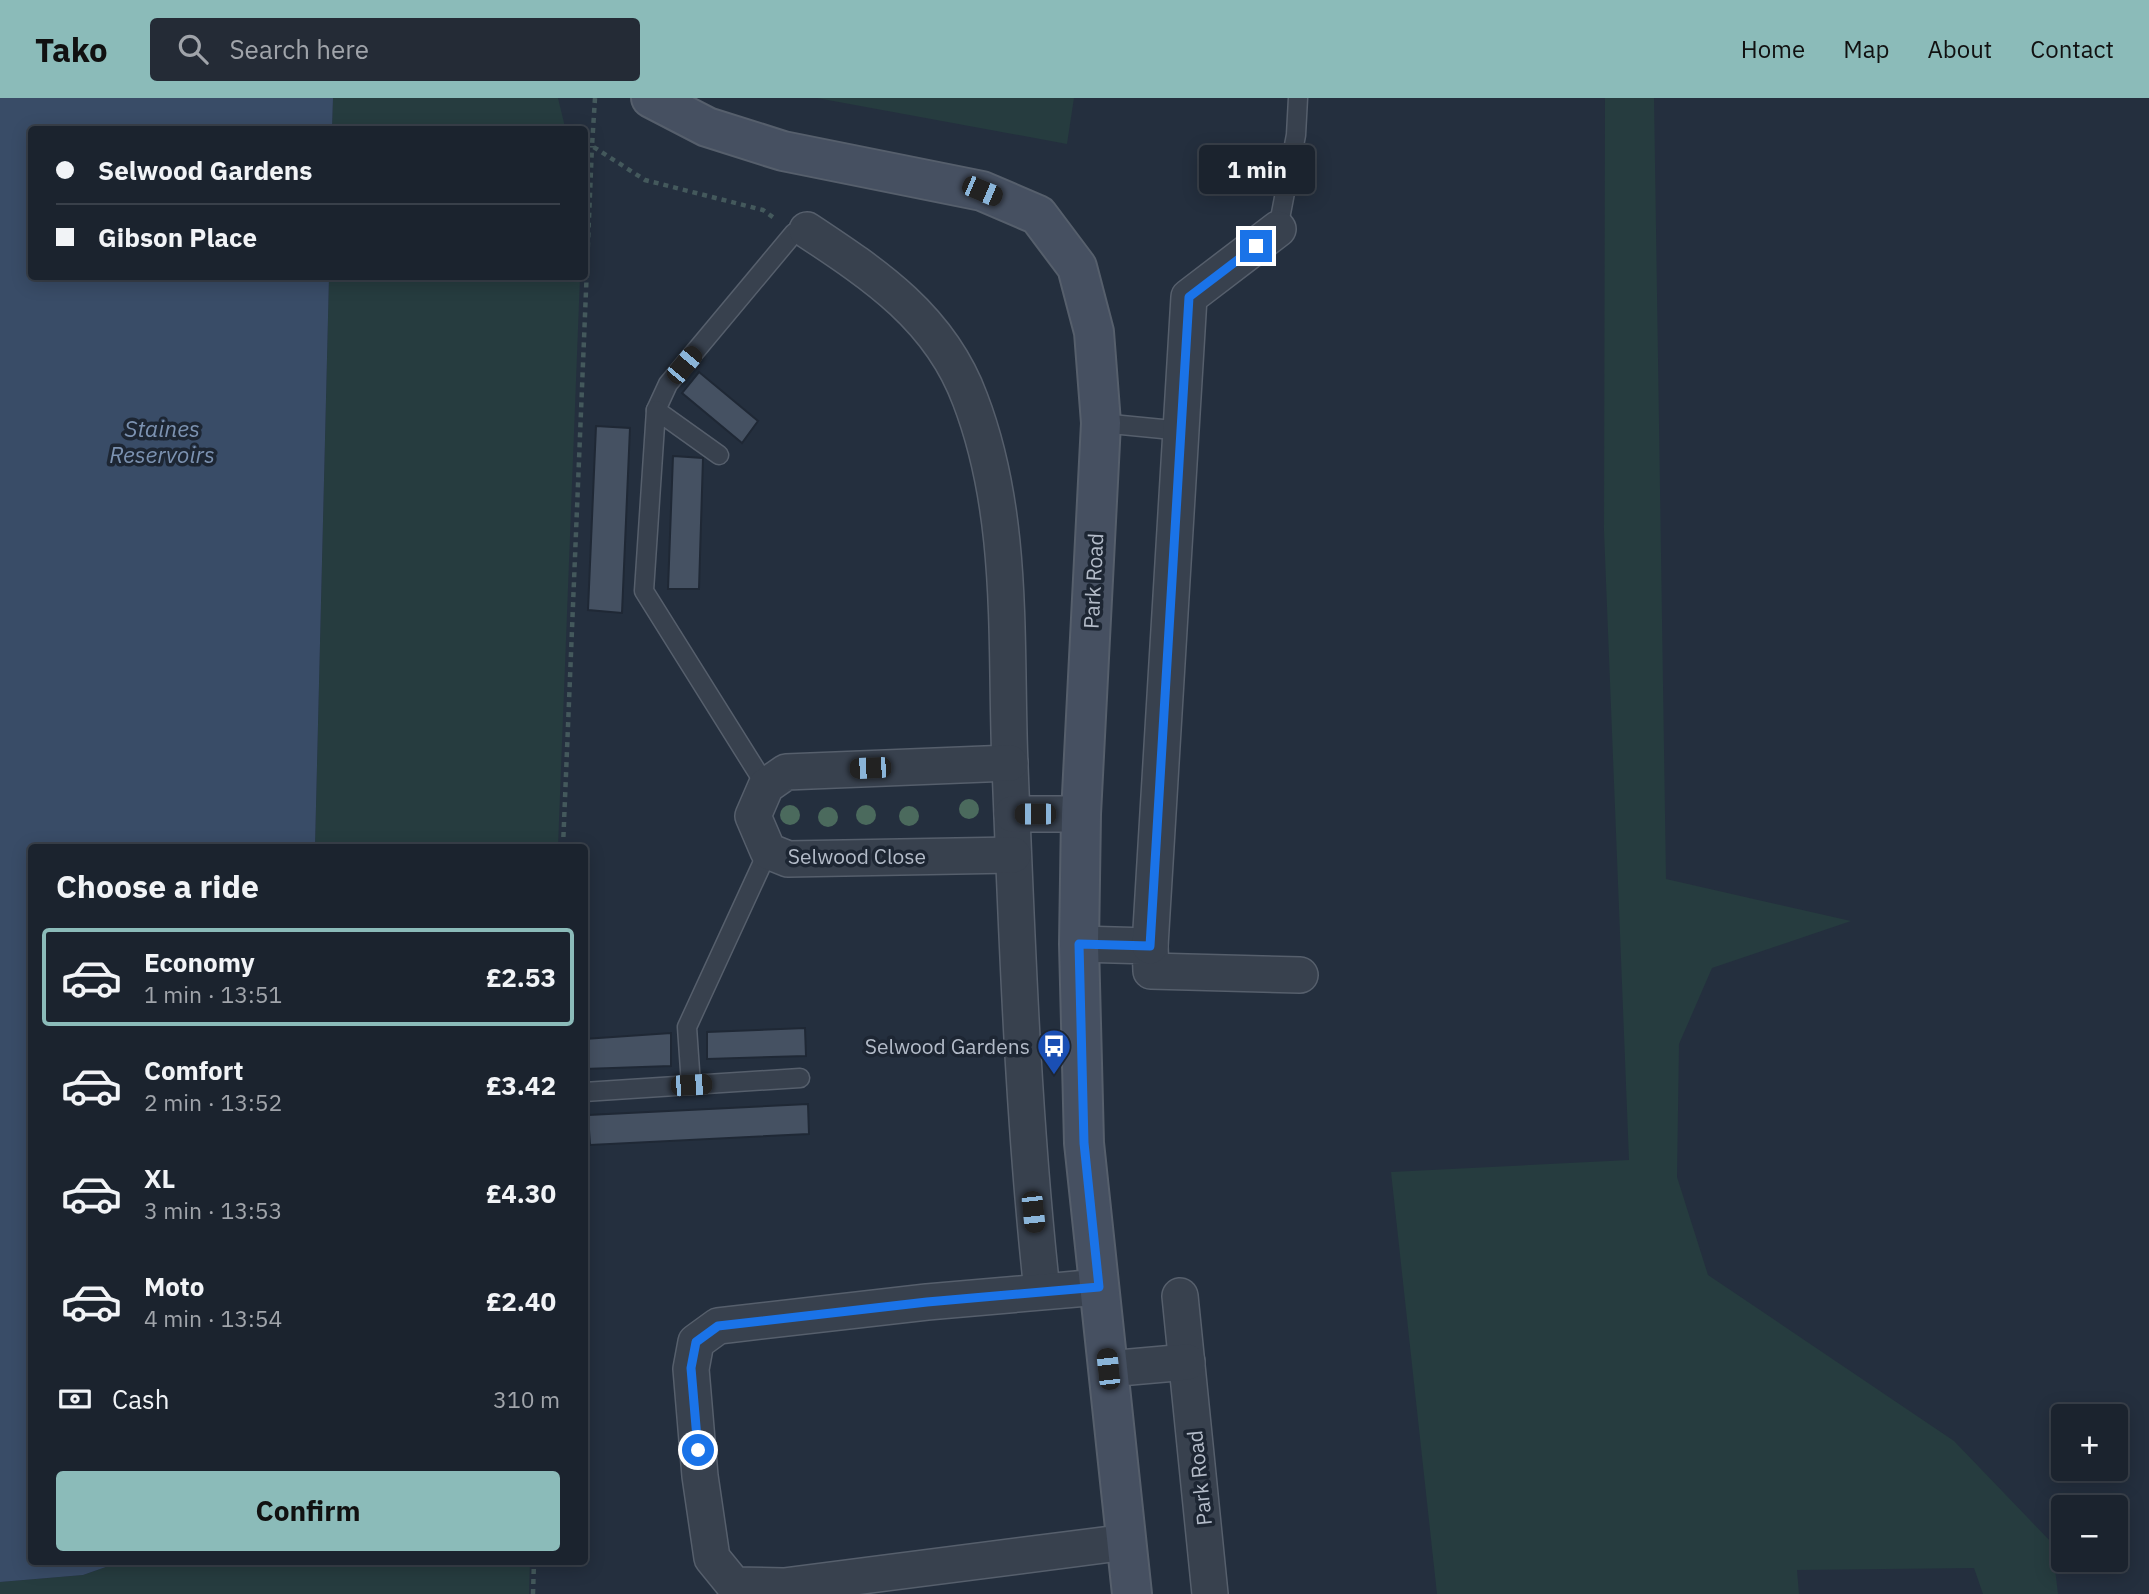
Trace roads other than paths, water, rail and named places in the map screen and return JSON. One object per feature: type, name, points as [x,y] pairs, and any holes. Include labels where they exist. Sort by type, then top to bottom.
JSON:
[{"type":"main road","name":"Park Road","points":[[650,98],[706,127],[783,151],[982,191],[1038,215],[1077,267],[1094,332],[1101,424],[1081,814],[1079,944],[1084,1143],[1132,1594]]},
{"type":"street","points":[[1278,229],[1189,297],[1150,946],[1151,971],[1300,975]]},
{"type":"street","points":[[801,231],[879,278],[932,330],[970,397],[992,467],[1003,540],[1013,855],[1031,1185],[1042,1292]]},
{"type":"street","points":[[766,786],[786,772],[1010,763]]},
{"type":"street","name":"Selwood Close","points":[[766,786],[754,816],[768,851],[788,859],[1013,855]]},
{"type":"street","points":[[1012,814],[1081,814]]},
{"type":"street","points":[[1079,944],[1150,946]]},
{"type":"street","points":[[1099,1287],[718,1326],[696,1342],[691,1368],[700,1476],[712,1558],[734,1585],[785,1586],[1126,1542]]},
{"type":"street","name":"Park Road","points":[[1180,1296],[1210,1594]]},
{"type":"street","points":[[1108,1369],[1187,1362]]},
{"type":"lane","points":[[1278,229],[1296,135],[1298,98]]},
{"type":"lane","points":[[766,786],[644,592],[656,410],[668,384],[801,231]]},
{"type":"lane","points":[[656,410],[719,455]]},
{"type":"lane","points":[[1101,424],[1183,431]]},
{"type":"lane","points":[[691,1085],[687,1027],[768,851]]},
{"type":"lane","points":[[588,1092],[800,1078]]},
{"type":"water","name":"Staines Reservoirs","points":[[0,98],[333,98],[332,126],[28,126],[28,280],[329,280],[315,844],[28,844],[28,1565],[112,1565],[83,1575],[0,1582]]},
{"type":"place","name":"Selwood Gardens","points":[[1054,1076]]}]
